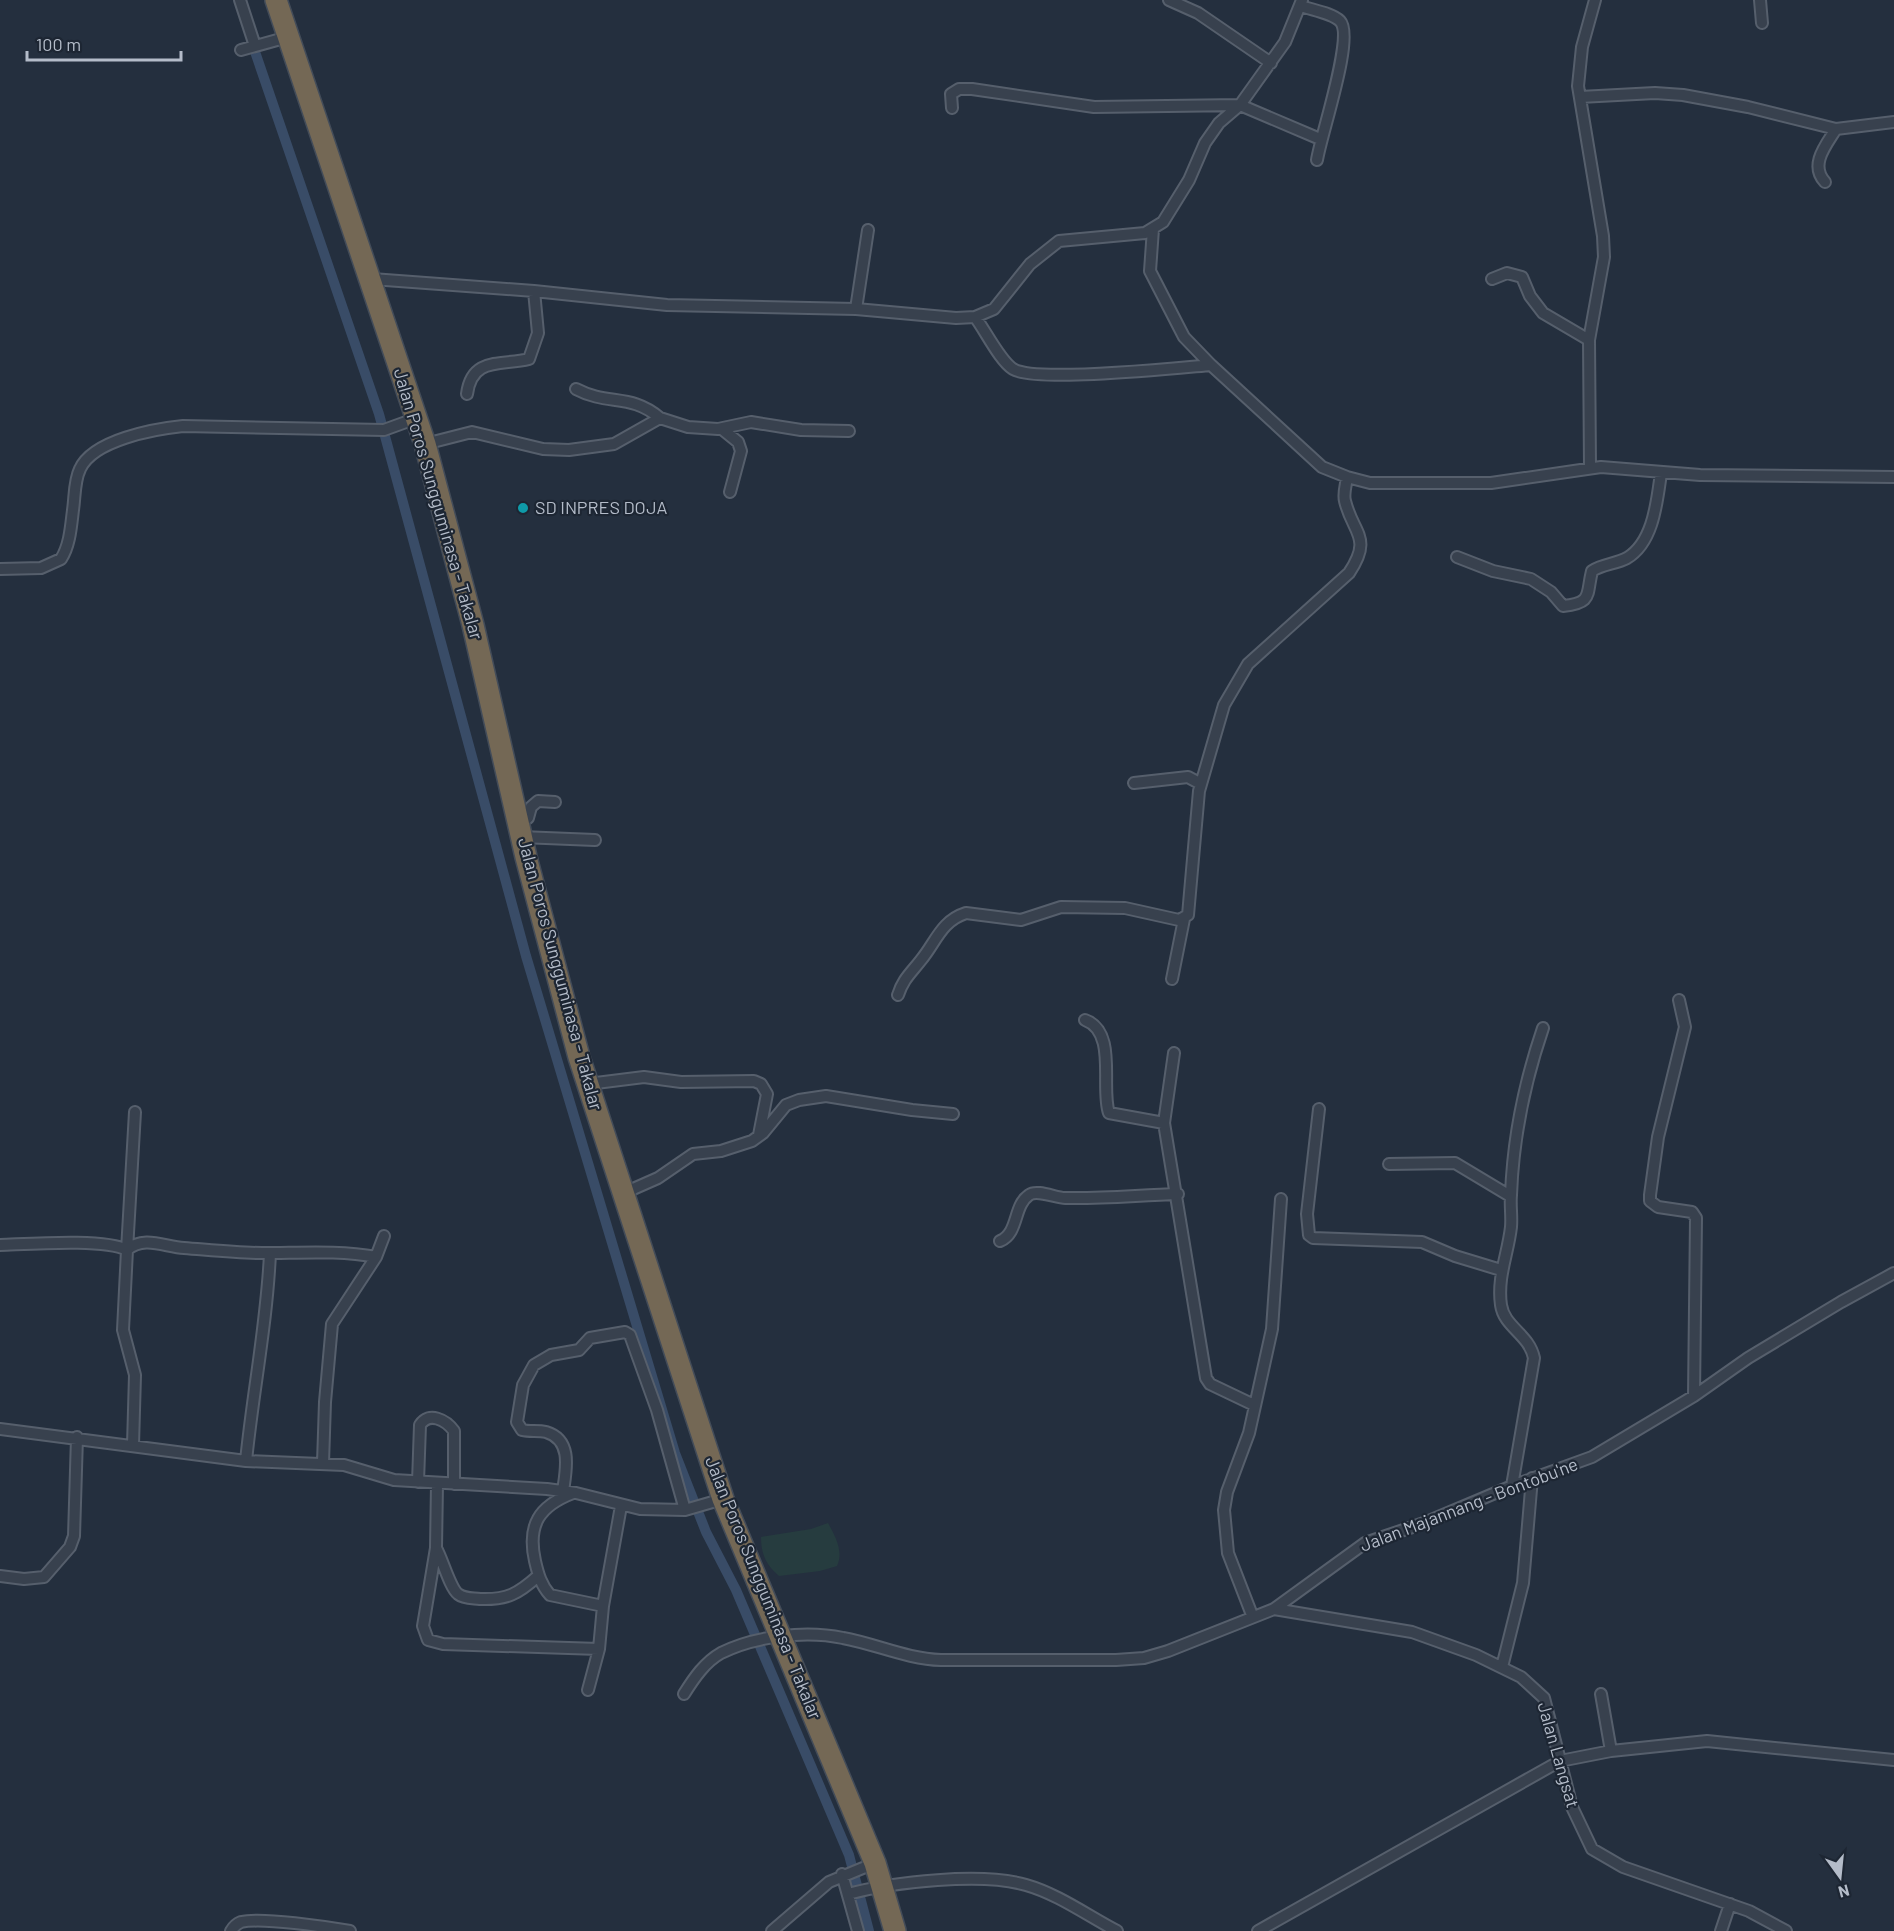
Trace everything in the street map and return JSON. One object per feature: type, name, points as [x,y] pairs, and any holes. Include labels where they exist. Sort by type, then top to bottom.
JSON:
[{"type":"highway","name":"Jalan Poros Sungguminasa - Takalar","points":[[276,0],[279,39],[372,279],[412,420],[425,444],[471,615],[554,968],[718,1501],[870,1865],[876,1888],[895,1931]]},
{"type":"street","points":[[240,0],[256,46]]},
{"type":"street","points":[[1170,0],[1198,13],[1271,63]]},
{"type":"street","points":[[1590,467],[1588,340],[1604,257],[1603,236],[1580,97],[1582,47],[1595,0]]},
{"type":"street","points":[[1760,0],[1762,23]]},
{"type":"street","points":[[372,279],[534,291],[667,305],[856,309],[956,318],[975,317],[994,309],[1030,264],[1059,241],[1126,236],[1153,229],[1163,222],[1189,180],[1205,143],[1218,123],[1240,105],[1285,42],[1301,3],[1338,18],[1345,29],[1344,54],[1320,139],[1317,160]]},
{"type":"street","points":[[241,50],[279,39]]},
{"type":"street","points":[[952,108],[951,94],[959,90],[972,89],[1094,107],[1240,105],[1320,139]]},
{"type":"street","points":[[1580,97],[1655,93],[1683,94],[1748,107],[1836,129],[1894,122]]},
{"type":"street","points":[[1825,182],[1819,173],[1819,160],[1836,129]]},
{"type":"street","points":[[1153,229],[1150,271],[1184,337],[1211,365],[1323,467],[1347,477],[1370,483],[1491,483],[1590,467],[1661,473],[1765,477],[1894,477]]},
{"type":"street","points":[[856,309],[868,230]]},
{"type":"street","points":[[1492,279],[1507,273],[1522,277],[1530,296],[1543,313],[1588,340]]},
{"type":"street","points":[[467,394],[474,374],[487,365],[529,359],[538,333],[534,291]]},
{"type":"street","points":[[975,317],[1011,368],[1024,374],[1092,373],[1211,365]]},
{"type":"street","points":[[576,389],[600,399],[638,403],[660,418],[688,427],[722,429],[751,422],[801,430],[849,431]]},
{"type":"street","points":[[425,444],[472,432],[543,449],[569,450],[614,444],[660,418]]},
{"type":"street","points":[[0,569],[41,568],[61,559],[68,541],[80,468],[90,455],[111,443],[157,430],[183,426],[384,430],[412,420]]},
{"type":"street","points":[[722,429],[741,447],[730,492]]},
{"type":"street","points":[[1457,557],[1493,571],[1531,579],[1551,592],[1563,606],[1583,601],[1589,594],[1592,571],[1628,558],[1643,538],[1652,522],[1661,473]]},
{"type":"street","points":[[1172,979],[1184,919],[1190,910],[1201,784],[1224,705],[1248,664],[1349,573],[1356,562],[1360,539],[1346,503],[1347,477]]},
{"type":"street","points":[[1134,783],[1188,777],[1201,784]]},
{"type":"street","points":[[555,802],[538,801],[531,807],[528,818],[520,829],[595,840]]},
{"type":"street","points":[[898,995],[905,977],[923,958],[943,927],[957,916],[966,913],[1021,920],[1061,907],[1125,908],[1184,919]]},
{"type":"street","points":[[1679,999],[1685,1027],[1658,1137],[1650,1201],[1658,1207],[1692,1212],[1696,1218],[1694,1396]]},
{"type":"street","points":[[1085,1020],[1095,1026],[1102,1036],[1107,1069],[1108,1111],[1164,1122]]},
{"type":"street","points":[[1512,1486],[1534,1358],[1527,1340],[1505,1318],[1501,1308],[1501,1269],[1510,1231],[1510,1196],[1525,1089],[1543,1028]]},
{"type":"street","points":[[1174,1053],[1164,1122],[1178,1194],[1206,1378],[1210,1384],[1254,1405]]},
{"type":"street","points":[[588,1084],[644,1077],[681,1082],[754,1081],[761,1084],[767,1094],[758,1137]]},
{"type":"street","points":[[624,1192],[658,1178],[693,1154],[721,1151],[743,1145],[758,1137],[786,1105],[811,1097],[826,1096],[953,1114]]},
{"type":"street","points":[[1319,1109],[1307,1214],[1309,1235],[1313,1238],[1422,1242],[1455,1256],[1501,1269]]},
{"type":"street","points":[[134,1444],[135,1375],[123,1330],[135,1112]]},
{"type":"street","points":[[1389,1164],[1455,1163],[1510,1196]]},
{"type":"street","points":[[1000,1241],[1010,1235],[1021,1207],[1028,1195],[1034,1193],[1063,1198],[1178,1194]]},
{"type":"street","points":[[1252,1615],[1228,1553],[1224,1510],[1227,1492],[1249,1433],[1273,1322],[1281,1198]]},
{"type":"street","points":[[323,1463],[325,1402],[332,1324],[376,1257],[384,1236]]},
{"type":"street","points":[[127,1250],[137,1243],[148,1242],[182,1248],[270,1253],[346,1252],[376,1257]]},
{"type":"street","points":[[0,1245],[95,1243],[116,1244],[127,1250]]},
{"type":"street","points":[[246,1461],[254,1390],[266,1324],[270,1253]]},
{"type":"street","name":"Jalan Majannang - Bontobu'ne","points":[[684,1694],[706,1665],[721,1653],[776,1638],[833,1636],[927,1660],[1116,1660],[1144,1658],[1168,1651],[1252,1615],[1274,1609],[1365,1543],[1424,1523],[1532,1478],[1592,1457],[1694,1396],[1748,1358],[1894,1272]]},
{"type":"street","points":[[568,1492],[567,1457],[560,1440],[546,1432],[522,1430],[517,1422],[523,1385],[529,1370],[544,1358],[577,1351],[590,1338],[625,1332],[630,1335],[657,1410],[688,1510]]},
{"type":"street","points":[[418,1482],[420,1425],[424,1419],[431,1417],[442,1420],[454,1431],[454,1484]]},
{"type":"street","points":[[0,1429],[134,1444],[246,1461],[323,1463],[359,1467],[387,1479],[568,1492],[621,1506],[688,1510],[718,1501]]},
{"type":"street","points":[[0,1576],[24,1579],[44,1577],[70,1547],[74,1536],[77,1437]]},
{"type":"street","points":[[1502,1667],[1523,1583],[1532,1478]]},
{"type":"street","points":[[437,1484],[436,1548],[423,1626],[428,1640],[443,1644],[599,1648]]},
{"type":"street","points":[[568,1492],[555,1501],[535,1522],[531,1544],[538,1576],[545,1590],[556,1598],[603,1606]]},
{"type":"street","points":[[588,1690],[599,1648],[603,1606],[621,1506]]},
{"type":"street","points":[[436,1548],[452,1587],[466,1598],[500,1600],[511,1597],[538,1576]]},
{"type":"street","name":"Jalan Langsat","points":[[1274,1609],[1412,1632],[1502,1667],[1527,1681],[1544,1698],[1572,1807],[1592,1849],[1623,1868],[1749,1911],[1786,1931]]},
{"type":"street","points":[[1601,1694],[1611,1751]]},
{"type":"street","points":[[1258,1931],[1560,1761],[1611,1751],[1707,1741],[1894,1760]]},
{"type":"street","points":[[772,1931],[829,1882],[870,1865]]},
{"type":"street","points":[[844,1874],[858,1931]]},
{"type":"street","points":[[850,1893],[876,1888],[952,1881],[1014,1882],[1042,1891],[1117,1931]]},
{"type":"street","points":[[1721,1931],[1730,1904]]},
{"type":"street","points":[[231,1931],[234,1926],[253,1921],[345,1931]]},
{"type":"green space","points":[[828,1523],[839,1549],[837,1566],[820,1571],[779,1576],[771,1568],[763,1554],[761,1537],[811,1529]]},
{"type":"waterway","points":[[251,40],[379,414],[526,956],[675,1453],[706,1532],[736,1590],[849,1855],[869,1931]]},
{"type":"place","name":"SD INPRES DOJA","points":[[523,508]]}]
